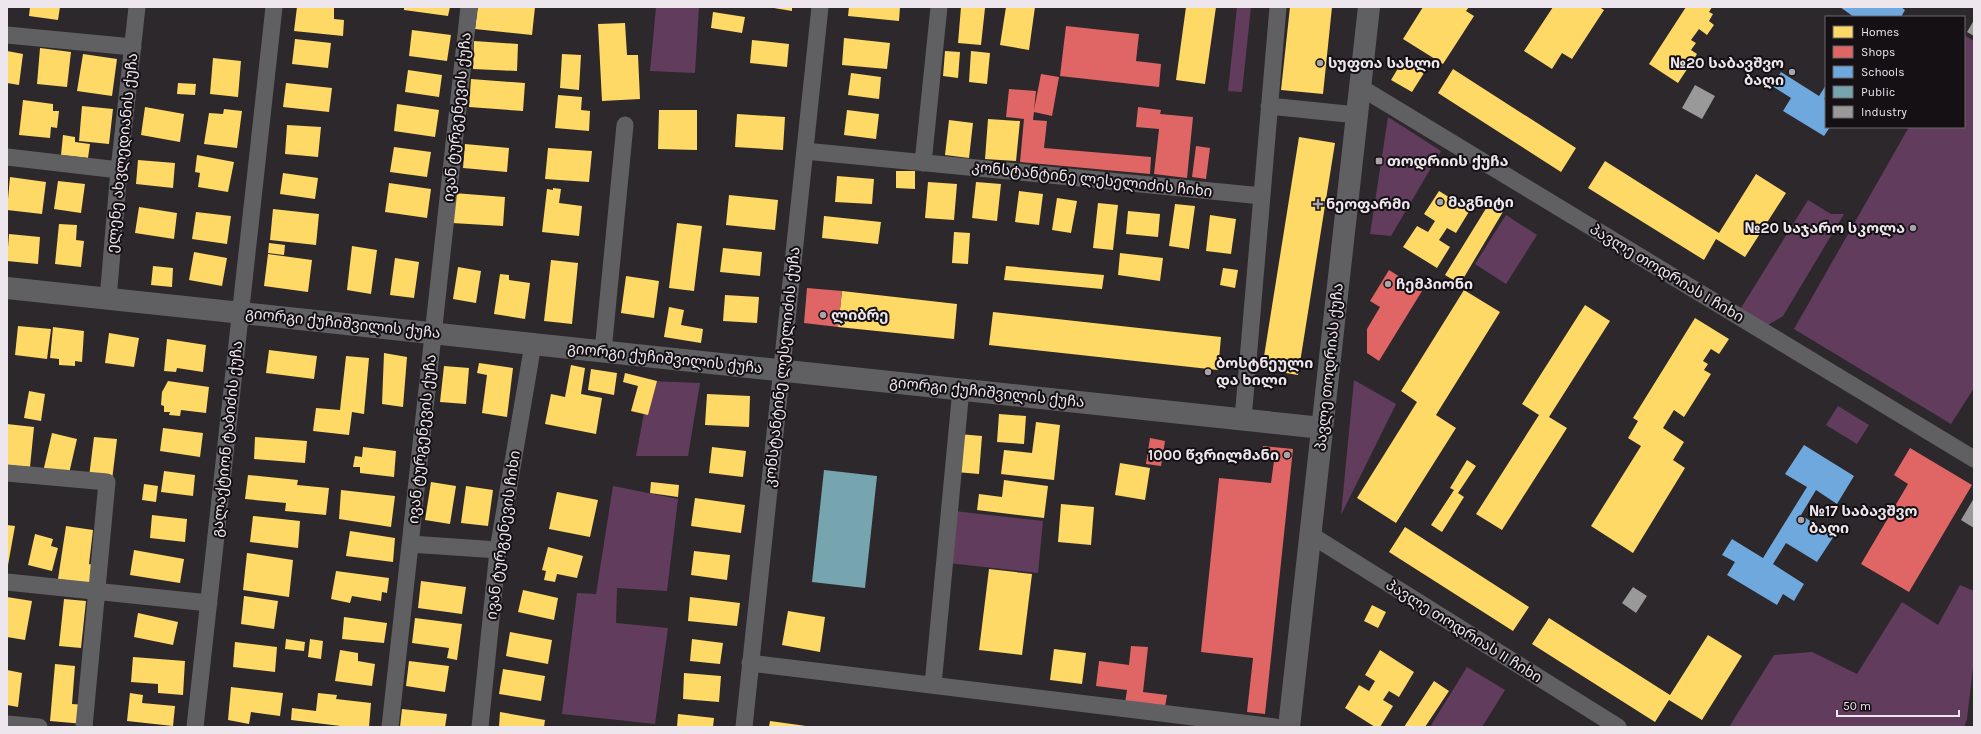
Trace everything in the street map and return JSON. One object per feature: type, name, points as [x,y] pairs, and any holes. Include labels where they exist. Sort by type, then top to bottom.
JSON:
[{"type":"street","name":"ელენე ახვლედიანის ქუჩა","points":[[108,298],[119,170],[137,7]]},
{"type":"street","name":"გალაქტიონ ტაბიძის ქუჩა","points":[[195,727],[274,7]]},
{"type":"street","name":"ივან ტურგენევის ქუჩა","points":[[390,727],[469,7]]},
{"type":"street","name":"კონსტანტინე ლესელიძის ქუჩა","points":[[744,727],[820,7]]},
{"type":"street","points":[[923,163],[939,7]]},
{"type":"street","points":[[1243,419],[1278,7]]},
{"type":"street","name":"პავლე თოდრიას ქუჩა","points":[[1289,727],[1369,7]]},
{"type":"street","points":[[7,35],[133,47]]},
{"type":"street","name":"პავლე თოდრიას I ჩიხი","points":[[1360,86],[1974,459]]},
{"type":"street","points":[[1269,106],[1357,115]]},
{"type":"street","points":[[603,351],[625,125]]},
{"type":"street","name":"კონსტანტინე ლესელიძის ჩიხი","points":[[805,151],[1262,196]]},
{"type":"street","points":[[7,157],[119,170]]},
{"type":"street","name":"გიორგი ქუჩიშვილის ქუჩა","points":[[7,288],[1322,428]]},
{"type":"street","name":"ივან ტურგენევის ჩიხი","points":[[480,727],[498,550],[533,344]]},
{"type":"street","points":[[933,685],[961,389]]},
{"type":"street","points":[[7,473],[107,482],[84,727]]},
{"type":"street","name":"პავლე თოდრიას II ჩიხი","points":[[1310,535],[1618,727]]},
{"type":"street","points":[[410,544],[498,550]]},
{"type":"street","points":[[7,582],[209,603]]},
{"type":"street","points":[[750,663],[933,685],[1202,723],[1274,727]]},
{"type":"street","points":[[7,724],[39,727]]},
{"type":"shaded area","points":[[656,7],[699,7],[695,73],[650,71]]},
{"type":"shaded area","points":[[1237,7],[1251,7],[1242,92],[1228,91]]},
{"type":"shaded area","name":"№20 საჯარო სკოლა","points":[[1965,36],[1974,41],[1974,388],[1951,424],[1794,329],[1908,128],[1965,128]]},
{"type":"shaded area","points":[[1388,117],[1441,151],[1391,236],[1370,234]]},
{"type":"shaded area","points":[[1808,200],[1831,214],[1844,214],[1783,316],[1768,325],[1741,308]]},
{"type":"shaded area","points":[[1506,215],[1537,235],[1506,284],[1475,264]]},
{"type":"shaded area","points":[[1354,380],[1396,404],[1341,515]]},
{"type":"shaded area","points":[[650,381],[700,383],[688,456],[636,456]]},
{"type":"shaded area","points":[[1838,406],[1869,425],[1857,444],[1826,425]]},
{"type":"shaded area","points":[[613,486],[678,499],[667,591],[617,588],[616,623],[668,628],[655,724],[562,714],[577,593],[596,594]]},
{"type":"shaded area","points":[[954,511],[1043,521],[1038,573],[948,563]]},
{"type":"shaded area","points":[[1960,585],[1974,591],[1974,659],[1967,719],[1964,727],[1729,727],[1774,655],[1812,652],[1857,674],[1902,602],[1938,625]]},
{"type":"shaded area","points":[[1467,667],[1505,690],[1482,727],[1430,727]]},
{"type":"building: Homes","points":[[30,7],[60,7],[58,20],[29,16]]},
{"type":"building: Homes","points":[[297,7],[334,7],[334,19],[344,20],[343,36],[294,31]]},
{"type":"building: Homes","points":[[404,7],[450,7],[448,16],[404,10]]},
{"type":"building: Homes","points":[[478,7],[535,7],[532,35],[475,29]]},
{"type":"building: Homes","points":[[768,7],[792,7],[792,11]]},
{"type":"building: Homes","points":[[849,7],[900,7],[899,21],[848,16]]},
{"type":"building: Homes","points":[[961,7],[985,8],[981,45],[958,43]]},
{"type":"building: Homes","points":[[1006,7],[1035,7],[1029,50],[1000,45]]},
{"type":"building: Homes","points":[[1186,7],[1216,7],[1205,84],[1176,80]]},
{"type":"building: Homes","points":[[1290,7],[1332,7],[1323,94],[1281,90]]},
{"type":"building: Homes","points":[[1423,7],[1469,7],[1466,11],[1474,16],[1443,64],[1403,39]]},
{"type":"building: Homes","points":[[1553,7],[1599,7],[1604,10],[1572,59],[1562,53],[1552,69],[1524,51]]},
{"type":"building: Homes","points":[[1686,7],[1712,7],[1709,12],[1713,14],[1709,21],[1714,25],[1707,35],[1699,29],[1691,40],[1696,43],[1691,50],[1697,54],[1678,83],[1649,64]]},
{"type":"building: Homes","points":[[713,12],[745,17],[742,33],[711,28]]},
{"type":"building: Homes","points":[[625,23],[627,55],[638,55],[640,99],[602,101],[598,24]]},
{"type":"building: Homes","points":[[412,30],[451,35],[447,61],[409,56]]},
{"type":"building: Homes","points":[[844,38],[890,43],[887,69],[842,65]]},
{"type":"building: Homes","points":[[295,39],[331,43],[328,68],[292,64]]},
{"type":"building: Homes","points":[[752,40],[789,44],[787,67],[750,63]]},
{"type":"building: Homes","points":[[474,41],[518,44],[517,71],[473,69]]},
{"type":"building: Homes","points":[[40,48],[71,52],[67,87],[37,84]]},
{"type":"building: Homes","points":[[7,51],[23,54],[19,85],[7,83]]},
{"type":"building: Homes","points":[[945,51],[960,52],[958,78],[943,76]]},
{"type":"building: Homes","points":[[971,51],[990,53],[987,84],[969,82]]},
{"type":"building: Homes","points":[[83,54],[117,59],[112,96],[77,91]]},
{"type":"building: Homes","points":[[562,54],[581,55],[579,90],[560,88]]},
{"type":"building: Homes","points":[[213,58],[241,61],[238,97],[210,94]]},
{"type":"building: Homes","points":[[1403,60],[1424,73],[1412,92],[1391,80]]},
{"type":"building: Homes","points":[[1453,69],[1576,148],[1561,172],[1438,93]]},
{"type":"building: Homes","points":[[408,70],[442,75],[439,97],[405,92]]},
{"type":"building: Homes","points":[[851,73],[881,77],[879,99],[848,95]]},
{"type":"building: Homes","points":[[471,79],[525,83],[523,111],[469,107]]},
{"type":"building: Homes","points":[[178,83],[196,84],[195,95],[177,94]]},
{"type":"building: Homes","points":[[286,83],[332,88],[329,112],[283,107]]},
{"type":"building: Homes","points":[[558,95],[582,97],[581,110],[590,111],[589,131],[555,128]]},
{"type":"building: Homes","points":[[23,100],[53,104],[53,111],[59,111],[57,128],[51,127],[50,138],[19,135]]},
{"type":"building: Homes","points":[[397,104],[439,110],[435,137],[394,131]]},
{"type":"building: Homes","points":[[82,106],[113,109],[109,144],[79,141]]},
{"type":"building: Homes","points":[[145,107],[184,114],[180,142],[141,135]]},
{"type":"building: Homes","points":[[224,109],[242,111],[237,148],[204,144],[209,113],[223,114]]},
{"type":"building: Homes","points":[[659,110],[697,110],[697,150],[658,149]]},
{"type":"building: Homes","points":[[847,110],[879,114],[876,139],[844,135]]},
{"type":"building: Homes","points":[[737,114],[785,117],[783,150],[735,147]]},
{"type":"building: Homes","points":[[988,119],[1020,121],[1016,161],[985,159]]},
{"type":"building: Homes","points":[[949,120],[973,123],[969,158],[945,155]]},
{"type":"building: Homes","points":[[287,125],[321,127],[318,157],[285,154]]},
{"type":"building: Homes","points":[[63,135],[75,137],[75,142],[90,144],[88,158],[61,155]]},
{"type":"building: Homes","points":[[1299,137],[1335,143],[1298,375],[1262,369]]},
{"type":"building: Homes","points":[[465,144],[509,148],[507,172],[463,168]]},
{"type":"building: Homes","points":[[394,147],[431,152],[427,177],[390,172]]},
{"type":"building: Homes","points":[[548,148],[592,151],[589,182],[545,179]]},
{"type":"building: Homes","points":[[197,155],[234,162],[228,192],[198,187],[200,173],[195,172]]},
{"type":"building: Homes","points":[[138,160],[175,163],[173,188],[136,184]]},
{"type":"building: Homes","points":[[1605,161],[1719,233],[1756,174],[1786,193],[1745,257],[1716,239],[1704,260],[1588,188]]},
{"type":"building: Homes","points":[[896,171],[915,171],[915,189],[896,188]]},
{"type":"building: Homes","points":[[283,173],[318,178],[315,199],[280,194]]},
{"type":"building: Homes","points":[[837,176],[874,179],[872,204],[835,202]]},
{"type":"building: Homes","points":[[10,177],[46,182],[42,214],[7,210]]},
{"type":"building: Homes","points":[[58,181],[85,184],[81,213],[54,209]]},
{"type":"building: Homes","points":[[928,182],[957,184],[954,220],[925,218]]},
{"type":"building: Homes","points":[[976,182],[1001,184],[997,221],[972,218]]},
{"type":"building: Homes","points":[[389,183],[431,189],[427,218],[385,212]]},
{"type":"building: Homes","points":[[553,188],[561,189],[559,203],[582,206],[579,236],[542,232],[547,189],[553,190]]},
{"type":"building: Homes","points":[[1019,191],[1043,194],[1039,225],[1015,222]]},
{"type":"building: Homes","points":[[1439,191],[1470,210],[1456,233],[1447,228],[1439,240],[1450,247],[1437,268],[1403,247],[1417,226],[1428,232],[1435,221],[1424,214]]},
{"type":"building: Homes","points":[[454,193],[505,197],[503,226],[452,223]]},
{"type":"building: Homes","points":[[729,195],[778,200],[775,230],[726,225]]},
{"type":"building: Homes","points":[[1057,198],[1077,201],[1071,233],[1052,230]]},
{"type":"building: Homes","points":[[1490,202],[1504,210],[1460,284],[1445,275]]},
{"type":"building: Homes","points":[[1098,203],[1118,205],[1113,250],[1093,248]]},
{"type":"building: Homes","points":[[1175,204],[1195,206],[1189,249],[1169,246]]},
{"type":"building: Homes","points":[[139,207],[177,213],[174,239],[135,233]]},
{"type":"building: Homes","points":[[273,209],[319,214],[316,245],[270,240]]},
{"type":"building: Homes","points":[[1128,211],[1160,214],[1158,237],[1126,234]]},
{"type":"building: Homes","points":[[196,212],[231,216],[227,244],[192,239]]},
{"type":"building: Homes","points":[[1210,215],[1236,219],[1231,254],[1206,251]]},
{"type":"building: Homes","points":[[824,216],[881,222],[878,244],[822,238]]},
{"type":"building: Homes","points":[[677,223],[702,226],[694,291],[669,288]]},
{"type":"building: Homes","points":[[59,224],[77,225],[76,240],[84,241],[81,267],[55,264]]},
{"type":"building: Homes","points":[[954,232],[970,233],[968,264],[952,263]]},
{"type":"building: Homes","points":[[9,234],[40,237],[38,264],[7,261]]},
{"type":"building: Homes","points":[[269,243],[285,245],[284,255],[268,253]]},
{"type":"building: Homes","points":[[352,246],[377,250],[371,294],[347,290]]},
{"type":"building: Homes","points":[[723,248],[762,252],[760,276],[720,272]]},
{"type":"building: Homes","points":[[194,252],[227,258],[222,286],[189,280]]},
{"type":"building: Homes","points":[[1120,253],[1163,258],[1160,281],[1118,275]]},
{"type":"building: Homes","points":[[268,254],[312,260],[308,292],[264,286]]},
{"type":"building: Homes","points":[[395,258],[419,262],[414,298],[390,295]]},
{"type":"building: Homes","points":[[551,260],[578,263],[572,324],[544,321]]},
{"type":"building: Homes","points":[[153,266],[173,268],[172,287],[151,285]]},
{"type":"building: Homes","points":[[1006,266],[1104,275],[1102,289],[1004,280]]},
{"type":"building: Homes","points":[[458,267],[481,271],[476,303],[453,299]]},
{"type":"building: Homes","points":[[1223,268],[1238,270],[1235,288],[1220,285]]},
{"type":"building: Homes","points":[[500,274],[509,275],[509,280],[530,283],[525,319],[494,314]]},
{"type":"building: Homes","points":[[626,276],[659,281],[654,318],[621,313]]},
{"type":"building: Homes","points":[[1464,290],[1500,312],[1436,415],[1456,428],[1396,523],[1357,498],[1417,402],[1401,391]]},
{"type":"building: Homes","points":[[842,291],[957,304],[954,339],[838,327]]},
{"type":"building: Homes","points":[[725,295],[759,297],[757,323],[723,321]]},
{"type":"building: Homes","points":[[1585,305],[1610,321],[1549,417],[1567,428],[1502,530],[1476,514],[1539,415],[1522,404]]},
{"type":"building: Homes","points":[[669,307],[684,310],[681,325],[703,329],[701,343],[664,337]]},
{"type":"building: Homes","points":[[993,312],[1221,337],[1218,370],[989,345]]},
{"type":"building: Homes","points":[[1695,318],[1729,339],[1719,354],[1711,349],[1703,361],[1708,364],[1704,370],[1711,374],[1684,417],[1674,410],[1663,428],[1684,442],[1673,460],[1685,468],[1633,553],[1591,526],[1641,446],[1628,438],[1638,421],[1633,418]]},
{"type":"building: Homes","points":[[18,326],[51,329],[47,359],[15,355]]},
{"type":"building: Homes","points":[[53,327],[84,331],[82,362],[75,361],[75,366],[59,365],[59,359],[50,358]]},
{"type":"building: Homes","points":[[109,333],[139,338],[134,367],[105,363]]},
{"type":"building: Homes","points":[[167,339],[206,345],[203,372],[177,368],[176,372],[164,371]]},
{"type":"building: Homes","points":[[269,350],[317,356],[314,379],[266,373]]},
{"type":"building: Homes","points":[[384,353],[407,357],[403,407],[382,404]]},
{"type":"building: Homes","points":[[346,356],[369,358],[364,414],[352,412],[349,435],[313,431],[316,408],[340,410]]},
{"type":"building: Homes","points":[[479,363],[513,368],[507,417],[482,413],[487,375],[477,373]]},
{"type":"building: Homes","points":[[571,365],[585,368],[581,394],[602,398],[596,434],[545,424],[551,394],[565,397]]},
{"type":"building: Homes","points":[[444,366],[469,368],[466,404],[440,402]]},
{"type":"building: Homes","points":[[591,369],[617,373],[614,395],[588,390]]},
{"type":"building: Homes","points":[[625,373],[657,381],[648,415],[631,411],[638,386],[623,382]]},
{"type":"building: Homes","points":[[168,381],[209,387],[206,413],[181,410],[180,416],[169,415],[170,412],[164,412],[164,406],[161,405],[162,392]]},
{"type":"building: Homes","points":[[29,391],[45,394],[41,421],[24,418]]},
{"type":"building: Homes","points":[[707,394],[750,396],[749,427],[705,425]]},
{"type":"building: Homes","points":[[999,414],[1026,416],[1024,444],[997,442]]},
{"type":"building: Homes","points":[[1036,422],[1060,425],[1054,480],[1001,474],[1004,450],[1032,453]]},
{"type":"building: Homes","points":[[7,424],[34,427],[30,467],[7,465]]},
{"type":"building: Homes","points":[[163,428],[203,433],[200,457],[160,451]]},
{"type":"building: Homes","points":[[52,433],[77,439],[68,478],[43,472]]},
{"type":"building: Homes","points":[[959,434],[982,436],[979,474],[956,472]]},
{"type":"building: Homes","points":[[94,437],[117,439],[112,480],[89,477]]},
{"type":"building: Homes","points":[[255,437],[307,441],[305,463],[254,459]]},
{"type":"building: Homes","points":[[363,447],[396,451],[394,477],[360,473],[360,467],[353,467],[355,456],[362,457]]},
{"type":"building: Homes","points":[[712,447],[746,451],[743,477],[709,473]]},
{"type":"building: Homes","points":[[1467,460],[1476,466],[1458,493],[1464,497],[1442,532],[1431,525],[1454,490],[1450,488]]},
{"type":"building: Homes","points":[[1120,463],[1150,468],[1145,500],[1115,495]]},
{"type":"building: Homes","points":[[164,471],[195,475],[193,496],[161,492]]},
{"type":"building: Homes","points":[[248,475],[298,480],[297,485],[329,488],[326,515],[285,511],[286,503],[245,499]]},
{"type":"building: Homes","points":[[1004,480],[1048,486],[1044,518],[977,510],[979,494],[1002,497]]},
{"type":"building: Homes","points":[[431,482],[456,486],[450,524],[425,520]]},
{"type":"building: Homes","points":[[651,482],[679,485],[678,497],[650,493]]},
{"type":"building: Homes","points":[[144,484],[158,486],[156,502],[142,500]]},
{"type":"building: Homes","points":[[466,486],[493,490],[488,526],[461,523]]},
{"type":"building: Homes","points":[[341,490],[395,496],[391,527],[339,519]]},
{"type":"building: Homes","points":[[557,492],[598,500],[590,537],[549,529]]},
{"type":"building: Homes","points":[[695,498],[745,505],[741,533],[691,526]]},
{"type":"building: Homes","points":[[1061,504],[1094,507],[1091,545],[1058,542]]},
{"type":"building: Homes","points":[[152,515],[187,519],[185,542],[150,538]]},
{"type":"building: Homes","points":[[253,516],[300,521],[298,548],[250,542]]},
{"type":"building: Homes","points":[[7,525],[15,526],[8,565],[7,565]]},
{"type":"building: Homes","points":[[66,526],[93,530],[89,564],[97,566],[95,584],[58,579]]},
{"type":"building: Homes","points":[[1405,527],[1529,607],[1513,631],[1389,552]]},
{"type":"building: Homes","points":[[350,531],[395,538],[393,562],[346,556]]},
{"type":"building: Homes","points":[[35,534],[53,539],[51,546],[58,548],[52,571],[28,565]]},
{"type":"building: Homes","points":[[548,547],[583,556],[577,578],[557,574],[555,582],[544,580],[546,571],[542,570]]},
{"type":"building: Homes","points":[[134,550],[184,559],[180,583],[130,575]]},
{"type":"building: Homes","points":[[694,551],[730,555],[727,580],[691,575]]},
{"type":"building: Homes","points":[[247,553],[293,560],[289,597],[243,590]]},
{"type":"building: Homes","points":[[989,569],[1032,574],[1022,655],[979,650]]},
{"type":"building: Homes","points":[[336,571],[389,578],[387,593],[382,592],[381,601],[352,596],[350,603],[331,599]]},
{"type":"building: Homes","points":[[421,581],[466,587],[462,614],[418,608]]},
{"type":"building: Homes","points":[[523,590],[558,598],[554,620],[518,612]]},
{"type":"building: Homes","points":[[244,596],[278,601],[274,629],[241,624]]},
{"type":"building: Homes","points":[[7,597],[32,601],[25,640],[7,637]]},
{"type":"building: Homes","points":[[690,597],[740,603],[737,626],[688,621]]},
{"type":"building: Homes","points":[[64,599],[86,601],[81,648],[59,646]]},
{"type":"building: Homes","points":[[1372,605],[1386,612],[1378,628],[1364,621]]},
{"type":"building: Homes","points":[[788,611],[825,617],[820,652],[782,645]]},
{"type":"building: Homes","points":[[138,613],[178,622],[173,645],[134,637]]},
{"type":"building: Homes","points":[[344,617],[387,623],[384,643],[342,639]]},
{"type":"building: Homes","points":[[415,618],[462,624],[457,660],[447,658],[449,648],[412,643]]},
{"type":"building: Homes","points":[[1549,618],[1670,695],[1708,635],[1742,656],[1702,720],[1669,700],[1655,722],[1532,644]]},
{"type":"building: Homes","points":[[510,632],[552,640],[548,664],[506,656]]},
{"type":"building: Homes","points":[[286,639],[305,642],[304,651],[285,649]]},
{"type":"building: Homes","points":[[310,639],[323,641],[321,659],[308,657]]},
{"type":"building: Homes","points":[[692,639],[723,643],[720,664],[690,661]]},
{"type":"building: Homes","points":[[235,642],[277,647],[275,672],[233,667]]},
{"type":"building: Homes","points":[[1054,649],[1086,653],[1082,684],[1050,680]]},
{"type":"building: Homes","points":[[340,650],[358,653],[358,661],[375,664],[372,686],[335,681]]},
{"type":"building: Homes","points":[[1380,650],[1414,672],[1399,697],[1389,691],[1383,700],[1393,706],[1380,727],[1375,727],[1345,708],[1359,685],[1369,691],[1375,681],[1365,675]]},
{"type":"building: Homes","points":[[133,657],[185,661],[183,695],[158,693],[158,684],[131,682]]},
{"type":"building: Homes","points":[[409,661],[449,666],[445,692],[406,686]]},
{"type":"building: Homes","points":[[55,664],[75,666],[72,704],[86,705],[84,724],[50,721]]},
{"type":"building: Homes","points":[[503,669],[545,676],[541,701],[499,694]]},
{"type":"building: Homes","points":[[7,670],[22,673],[18,707],[7,705]]},
{"type":"building: Homes","points":[[684,673],[721,676],[719,702],[683,699]]},
{"type":"building: Homes","points":[[1434,681],[1449,691],[1425,727],[1404,727]]},
{"type":"building: Homes","points":[[231,687],[283,693],[280,716],[251,712],[249,724],[228,720]]},
{"type":"building: Homes","points":[[130,693],[143,695],[142,703],[175,706],[173,726],[127,721]]},
{"type":"building: Homes","points":[[318,693],[337,695],[336,699],[371,703],[369,727],[349,727],[291,720],[292,708],[316,711]]},
{"type":"building: Homes","points":[[402,709],[447,714],[445,727],[400,727]]},
{"type":"building: Homes","points":[[500,712],[545,720],[544,727],[499,727]]},
{"type":"building: Homes","points":[[678,714],[714,718],[713,727],[677,727]]},
{"type":"building: Homes","points":[[770,721],[806,726],[806,727],[769,727]]},
{"type":"building: Shops","points":[[1066,26],[1139,34],[1136,61],[1161,64],[1159,87],[1060,76]]},
{"type":"building: Shops","points":[[1041,74],[1059,77],[1052,116],[1034,112],[1033,120],[1047,121],[1044,148],[1151,157],[1150,174],[1020,162],[1024,119],[1006,117],[1009,89],[1036,91],[1034,110]]},
{"type":"building: Shops","points":[[1138,107],[1161,110],[1160,114],[1193,117],[1187,178],[1154,174],[1159,129],[1136,127]]},
{"type":"building: Shops","points":[[1196,146],[1210,148],[1206,179],[1192,177]]},
{"type":"building: Shops","points":[[1389,270],[1422,291],[1379,361],[1367,353],[1367,329],[1380,307],[1370,301]]},
{"type":"building: Shops","points":[[807,288],[842,291],[838,327],[804,323]]},
{"type":"building: Shops","points":[[1150,438],[1165,441],[1161,466],[1146,464]]},
{"type":"building: Shops","points":[[1263,446],[1293,449],[1265,714],[1247,712],[1253,658],[1201,652],[1219,478],[1271,483],[1274,461],[1262,459]]},
{"type":"building: Shops","points":[[1910,448],[1972,485],[1909,592],[1861,564],[1908,484],[1894,475]]},
{"type":"building: Shops","points":[[1131,646],[1148,647],[1143,692],[1167,695],[1165,707],[1125,703],[1127,690],[1096,686],[1099,661],[1129,665]]},
{"type":"building: Schools","points":[[1840,7],[1901,7],[1905,10],[1902,16],[1853,16]]},
{"type":"building: Schools","points":[[1781,72],[1819,96],[1825,87],[1825,128],[1829,128],[1824,136],[1783,111],[1791,98],[1772,86]]},
{"type":"building: Schools","points":[[1804,445],[1854,476],[1837,504],[1816,490],[1801,515],[1834,536],[1817,562],[1786,543],[1773,564],[1804,584],[1794,601],[1783,594],[1777,605],[1727,575],[1735,562],[1722,555],[1732,539],[1763,558],[1807,487],[1785,474]]},
{"type":"building: Public","points":[[824,470],[877,476],[865,588],[812,582]]},
{"type":"building: Industry","points":[[1974,20],[1974,36],[1967,32]]},
{"type":"building: Industry","points":[[1695,85],[1715,96],[1702,119],[1682,108]]},
{"type":"building: Industry","points":[[1974,498],[1974,528],[1961,520]]},
{"type":"building: Industry","points":[[1633,587],[1647,596],[1636,613],[1622,603]]},
{"type":"place","name":"სუფთა სახლი","points":[[1320,63]]},
{"type":"place","name":"№20 საბავშვო ბაღი","points":[[1792,72]]},
{"type":"place","name":"თოდრიის ქუჩა","points":[[1379,161]]},
{"type":"place","name":"მაგნიტი","points":[[1440,202]]},
{"type":"place","name":"ნეოფარმი","points":[[1318,204]]},
{"type":"place","name":"№20 საჯარო სკოლა","points":[[1913,228]]},
{"type":"place","name":"ჩემპიონი","points":[[1388,284]]},
{"type":"place","name":"ლიბრე","points":[[823,315]]},
{"type":"place","name":"ბოსტნეული და ხილი","points":[[1208,372]]},
{"type":"place","name":"1000 წვრილმანი","points":[[1287,455]]},
{"type":"place","name":"№17 საბავშვო ბაღი","points":[[1801,520]]}]
